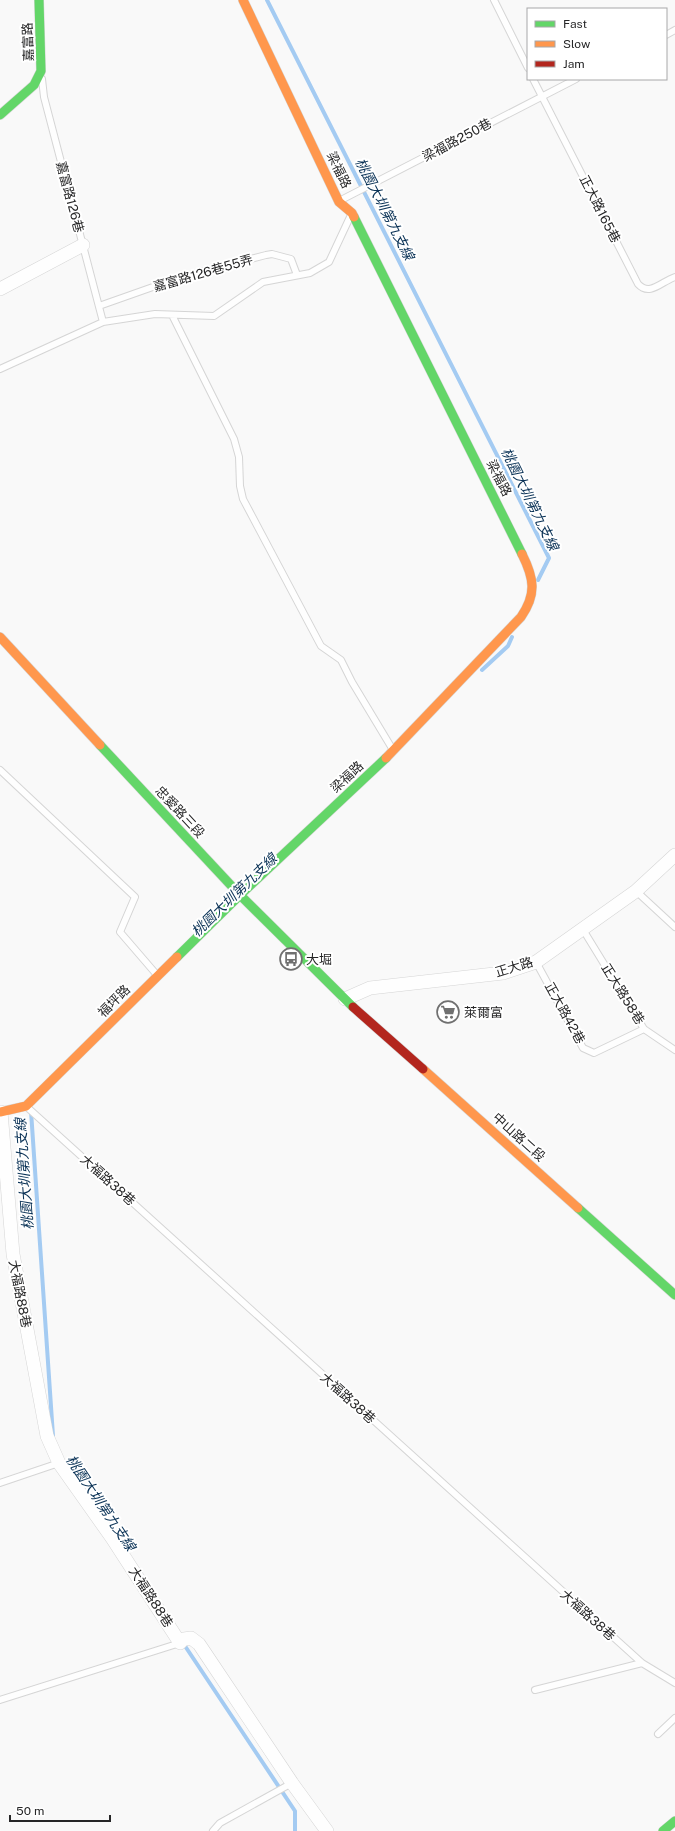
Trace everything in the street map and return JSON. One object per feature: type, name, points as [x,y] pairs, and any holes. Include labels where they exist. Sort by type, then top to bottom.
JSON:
[{"type":"street","name":"嘉富路","points":[[0,115],[34,85],[41,71],[39,0]]},
{"type":"street","name":"梁福路","points":[[240,896],[393,751],[521,617],[530,604],[533,587],[528,566],[352,213],[339,202],[243,0]]},
{"type":"street","points":[[0,289],[83,245]]},
{"type":"street","name":"忠愛路三段","points":[[0,637],[240,896],[345,999]]},
{"type":"street","name":"正大路","points":[[345,999],[370,988],[503,973],[536,962],[636,891],[675,855]]},
{"type":"street","name":"福坪路","points":[[26,1106],[240,896]]},
{"type":"street","name":"中山路二段","points":[[345,999],[675,1295]]},
{"type":"street","points":[[0,1112],[26,1106]]},
{"type":"street","name":"大福路88巷","points":[[0,1112],[13,1254],[47,1436],[59,1463],[112,1538],[180,1643],[184,1639],[191,1638],[199,1644],[323,1829]]},
{"type":"street","points":[[663,1831],[675,1821]]},
{"type":"lane","points":[[494,0],[527,66]]},
{"type":"lane","name":"嘉富路126巷","points":[[41,71],[44,97],[103,322]]},
{"type":"lane","points":[[534,80],[542,96]]},
{"type":"lane","name":"梁福路250巷","points":[[339,202],[574,80]]},
{"type":"lane","name":"正大路165巷","points":[[542,96],[638,284],[643,289],[649,290],[675,277]]},
{"type":"lane","points":[[0,369],[103,322],[155,314],[214,316],[263,282],[310,274],[329,262],[352,213]]},
{"type":"lane","name":"嘉富路126巷55弄","points":[[99,306],[184,276],[272,254],[291,258],[297,275]]},
{"type":"lane","points":[[172,315],[234,439],[240,457],[240,486],[243,499],[321,646],[341,660],[352,682],[393,751]]},
{"type":"lane","points":[[0,770],[135,897],[120,932],[158,976]]},
{"type":"lane","points":[[636,891],[675,927]]},
{"type":"lane","name":"正大路58巷","points":[[582,928],[644,1029],[675,1050]]},
{"type":"lane","name":"正大路42巷","points":[[536,962],[583,1048],[594,1053],[644,1029]]},
{"type":"lane","name":"大福路38巷","points":[[26,1106],[642,1663],[675,1682]]},
{"type":"lane","points":[[0,1482],[59,1463]]},
{"type":"lane","points":[[0,1700],[180,1643]]},
{"type":"lane","points":[[535,1690],[642,1663]]},
{"type":"lane","points":[[658,1734],[675,1718]]},
{"type":"lane","points":[[213,1831],[220,1823],[292,1783]]},
{"type":"waterway","name":"桃園大圳第九支線","points":[[267,0],[549,558],[538,580]]},
{"type":"waterway","name":"桃園大圳第九支線","points":[[482,670],[508,646],[512,637]]},
{"type":"waterway","name":"桃園大圳第九支線","points":[[31,1111],[53,1436]]},
{"type":"waterway","name":"桃園大圳第九支線","points":[[183,1643],[295,1811],[295,1831]]},
{"type":"traffic: fast","points":[[0,115],[34,85],[41,71],[39,0]]},
{"type":"traffic: fast","points":[[354,217],[522,554]]},
{"type":"traffic: fast","points":[[100,745],[240,895],[353,1007]]},
{"type":"traffic: fast","points":[[177,957],[240,895],[386,758]]},
{"type":"traffic: fast","points":[[578,1208],[675,1295]]},
{"type":"traffic: fast","points":[[663,1831],[675,1821]]},
{"type":"traffic: slow","points":[[243,0],[339,202],[352,213],[354,217]]},
{"type":"traffic: slow","points":[[386,758],[521,617],[530,601],[532,593],[531,578],[522,554]]},
{"type":"traffic: slow","points":[[0,637],[100,745]]},
{"type":"traffic: slow","points":[[0,1112],[26,1106],[177,957]]},
{"type":"traffic: slow","points":[[423,1069],[578,1208]]},
{"type":"traffic: jam","points":[[353,1007],[423,1069]]},
{"type":"place","name":"大堀","points":[[291,959]]},
{"type":"place","name":"萊爾富","points":[[448,1012]]}]
